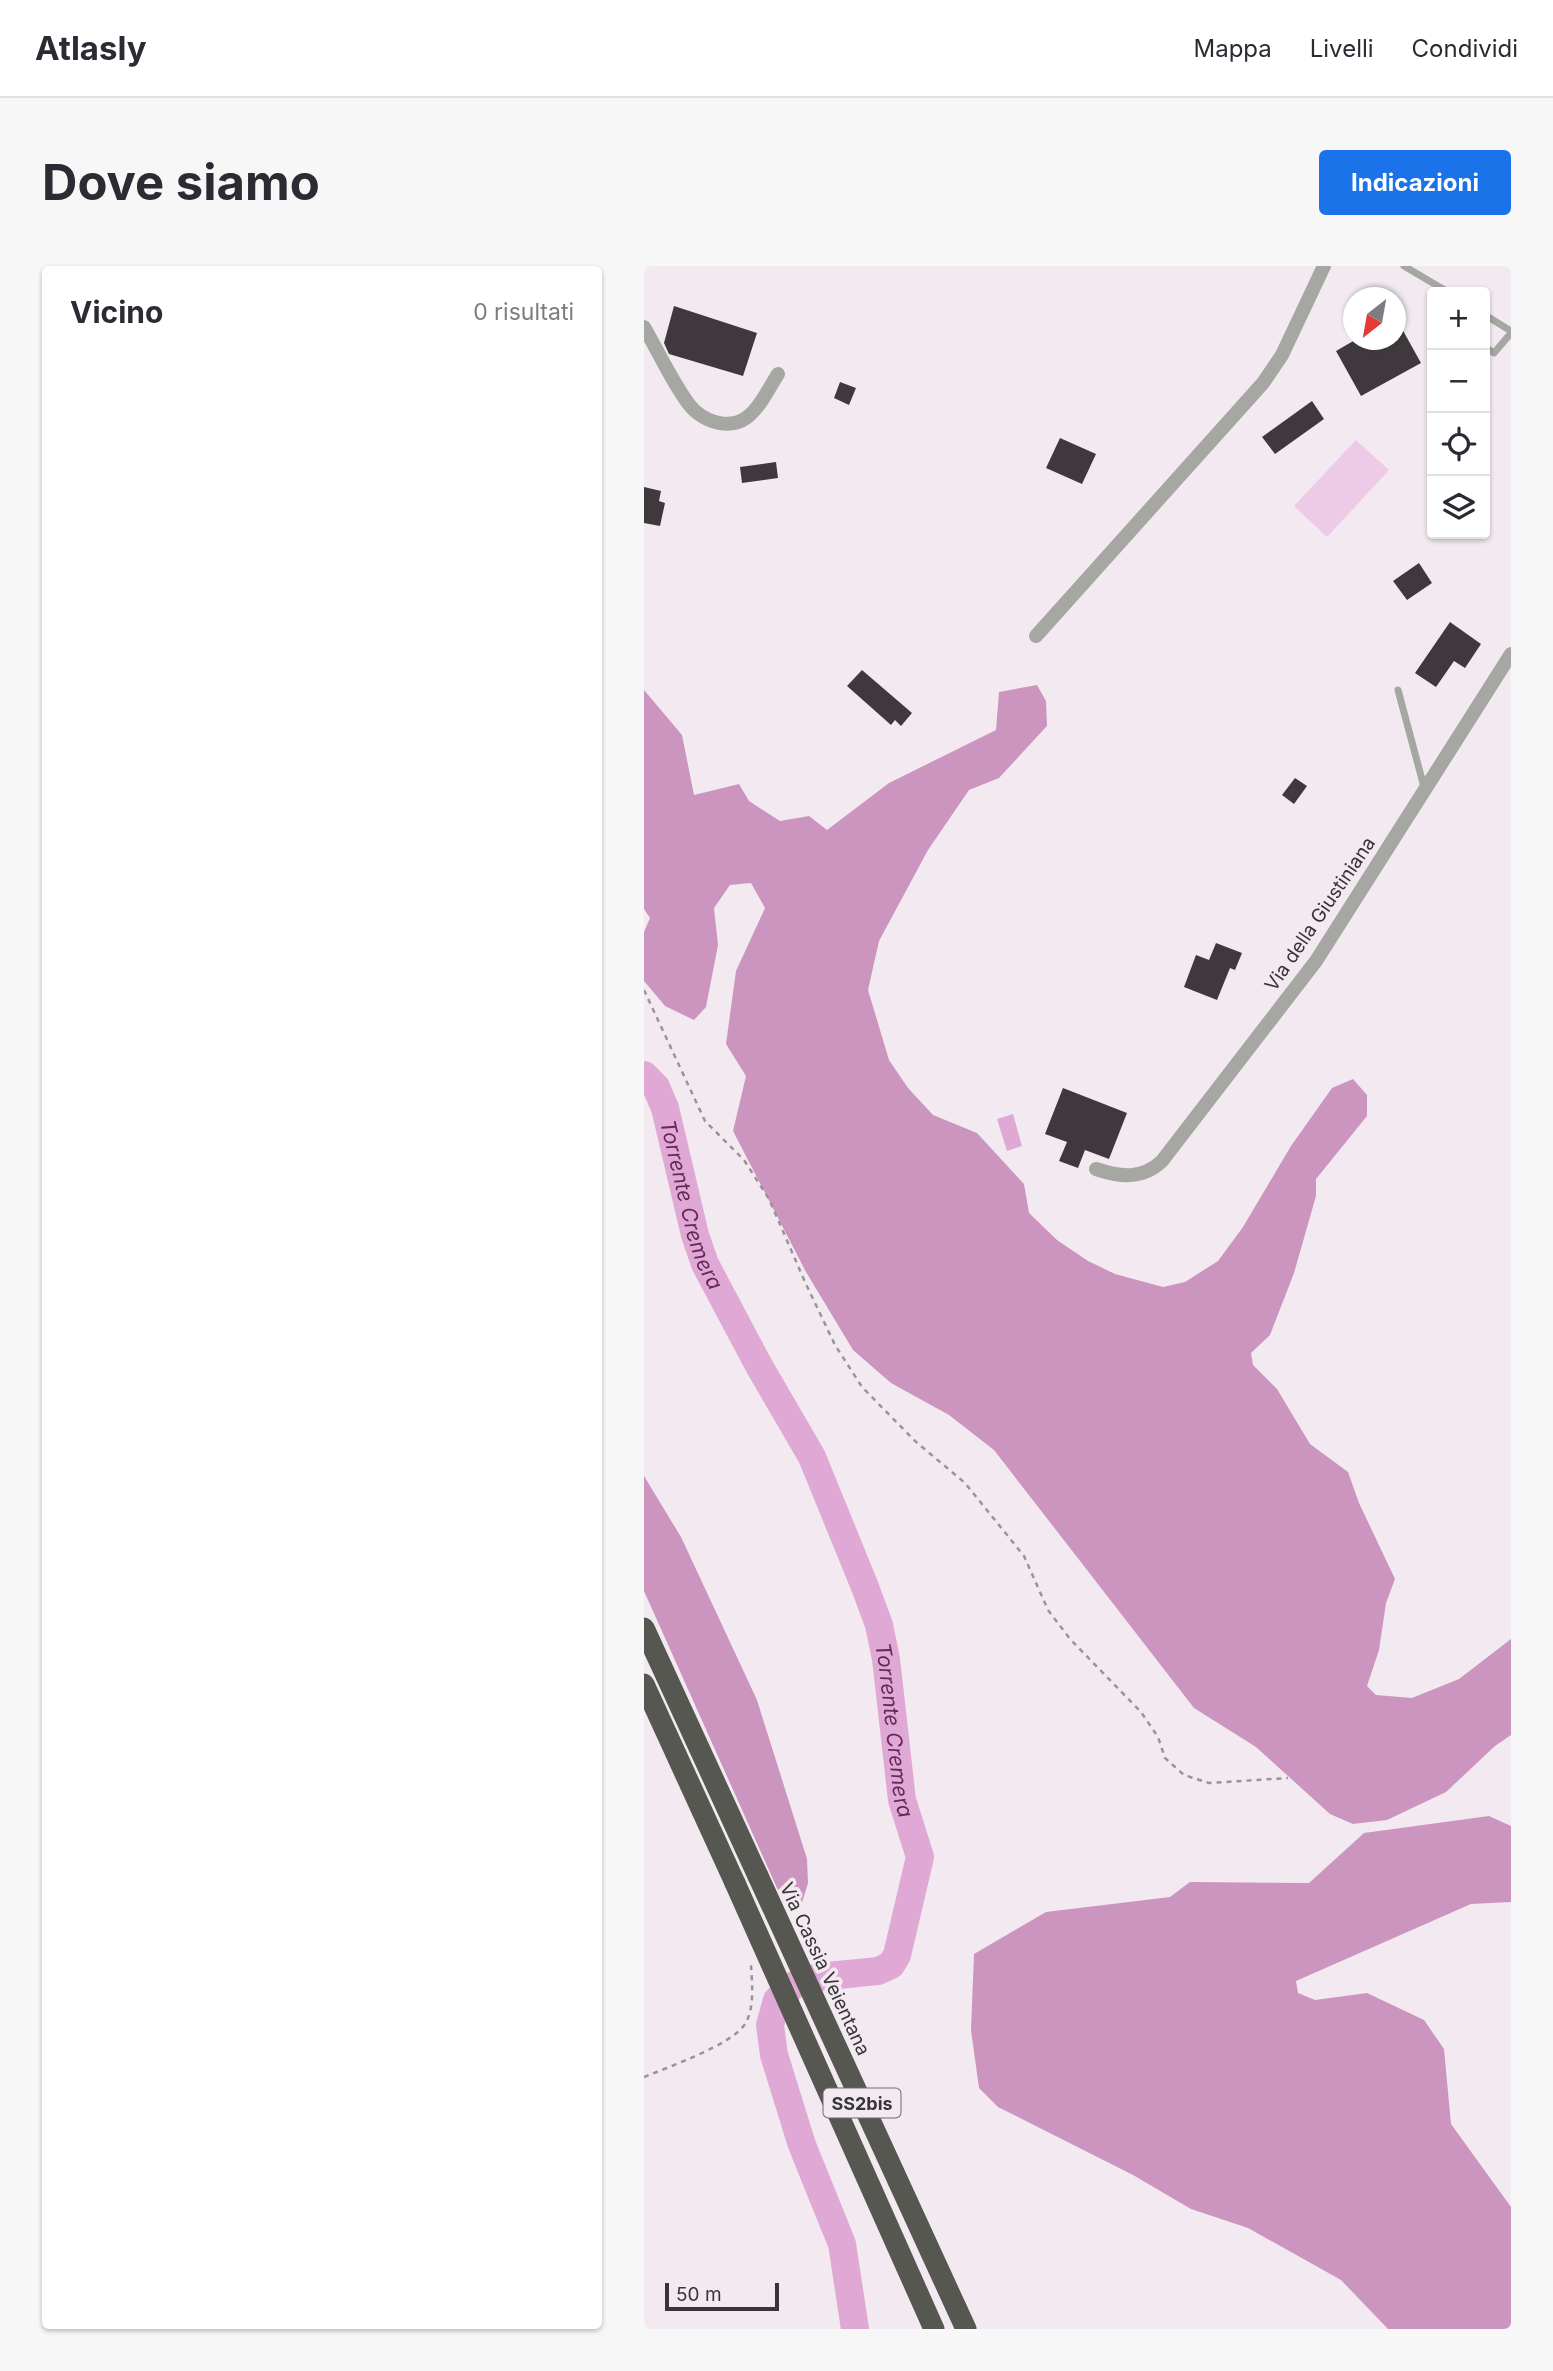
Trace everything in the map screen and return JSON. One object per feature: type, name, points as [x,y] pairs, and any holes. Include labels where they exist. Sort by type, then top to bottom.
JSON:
[{"type":"highway","name":"Via Cassia Veientana","points":[[644,1628],[965,2329]]},
{"type":"highway","name":"SS2bis","points":[[644,1684],[934,2329]]},
{"type":"street","points":[[1035,636],[1263,383],[1282,355],[1324,266]]},
{"type":"street","points":[[644,327],[691,407],[709,420],[729,424],[748,417],[778,374]]},
{"type":"street","name":"Via della Giustiniana","points":[[1096,1169],[1120,1176],[1138,1175],[1162,1161],[1316,961],[1511,654]]},
{"type":"lane","points":[[1404,266],[1440,287]]},
{"type":"lane","points":[[1489,350],[1494,354],[1511,332],[1490,318]]},
{"type":"lane","points":[[1398,690],[1425,790]]},
{"type":"path","points":[[644,990],[705,1121],[744,1160],[769,1199],[835,1345],[862,1387],[915,1441],[965,1483],[1024,1556],[1048,1610],[1070,1639],[1141,1712],[1158,1737],[1165,1758],[1184,1774],[1209,1783],[1289,1779]]},
{"type":"path","points":[[644,2077],[720,2044],[745,2025],[750,2009],[751,1965]]},
{"type":"shaded area","points":[[1356,440],[1389,470],[1327,537],[1294,506]]},
{"type":"shaded area","points":[[1037,685],[1046,701],[1047,726],[999,778],[969,790],[928,850],[879,941],[868,990],[889,1060],[908,1088],[933,1115],[977,1133],[1024,1184],[1029,1213],[1057,1240],[1088,1261],[1115,1274],[1163,1287],[1185,1282],[1218,1261],[1243,1227],[1291,1146],[1332,1088],[1353,1079],[1367,1095],[1367,1116],[1316,1179],[1316,1196],[1294,1273],[1270,1335],[1251,1353],[1253,1365],[1277,1389],[1310,1444],[1348,1472],[1359,1503],[1395,1579],[1386,1603],[1379,1650],[1367,1686],[1376,1695],[1412,1698],[1459,1679],[1511,1639],[1511,1735],[1495,1746],[1446,1792],[1387,1820],[1353,1824],[1330,1814],[1256,1747],[1194,1708],[994,1450],[949,1415],[891,1383],[853,1350],[806,1272],[733,1131],[746,1076],[726,1044],[736,971],[765,908],[751,883],[730,885],[714,908],[718,945],[706,1007],[694,1020],[665,1006],[644,981],[644,932],[650,918],[644,909],[644,690],[682,735],[694,795],[739,784],[749,801],[780,821],[809,816],[827,830],[889,783],[996,730],[999,692]]},
{"type":"shaded area","points":[[1013,1114],[1022,1146],[1007,1151],[997,1119]]},
{"type":"shaded area","points":[[644,1476],[681,1537],[757,1700],[807,1859],[808,1883],[801,1906],[786,1899],[777,1888],[644,1591]]},
{"type":"shaded area","points":[[1489,1816],[1511,1826],[1511,1902],[1471,1904],[1296,1981],[1298,1993],[1315,2000],[1367,1993],[1424,2020],[1444,2049],[1451,2124],[1511,2207],[1511,2329],[1388,2329],[1341,2280],[1248,2228],[1191,2209],[1133,2175],[998,2107],[979,2088],[971,2030],[974,1954],[1046,1912],[1170,1897],[1190,1882],[1309,1883],[1364,1833]]},
{"type":"building","points":[[674,306],[757,333],[743,376],[669,354],[664,343]]},
{"type":"building","points":[[1406,336],[1421,363],[1361,396],[1336,351],[1343,347],[1343,350],[1406,350]]},
{"type":"building","points":[[840,382],[856,388],[849,405],[834,398]]},
{"type":"building","points":[[1312,401],[1324,419],[1275,454],[1262,437]]},
{"type":"building","points":[[1060,438],[1096,454],[1082,484],[1046,468]]},
{"type":"building","points":[[776,462],[778,478],[742,483],[740,467]]},
{"type":"building","points":[[644,487],[661,491],[659,501],[665,503],[660,526],[644,523]]},
{"type":"building","points":[[1419,563],[1432,583],[1407,600],[1393,581]]},
{"type":"building","points":[[1450,622],[1481,644],[1465,668],[1454,661],[1436,687],[1415,673]]},
{"type":"building","points":[[862,670],[912,713],[901,726],[895,720],[891,725],[847,686]]},
{"type":"building","points":[[1295,778],[1307,786],[1294,804],[1282,795]]},
{"type":"building","points":[[1216,943],[1242,953],[1235,970],[1230,968],[1217,1000],[1184,987],[1196,955],[1209,960]]},
{"type":"building","points":[[1063,1088],[1127,1113],[1109,1159],[1085,1150],[1078,1168],[1059,1161],[1067,1142],[1045,1134]]},
{"type":"waterway","name":"Torrente Cremera","points":[[644,1075],[656,1087],[665,1108],[695,1235],[705,1264],[758,1364],[812,1457],[879,1625],[886,1659],[902,1800],[920,1857],[897,1955],[891,1965],[878,1971],[818,1977],[794,1985],[777,2000],[770,2025],[774,2055],[802,2145],[842,2244],[855,2329]]}]
